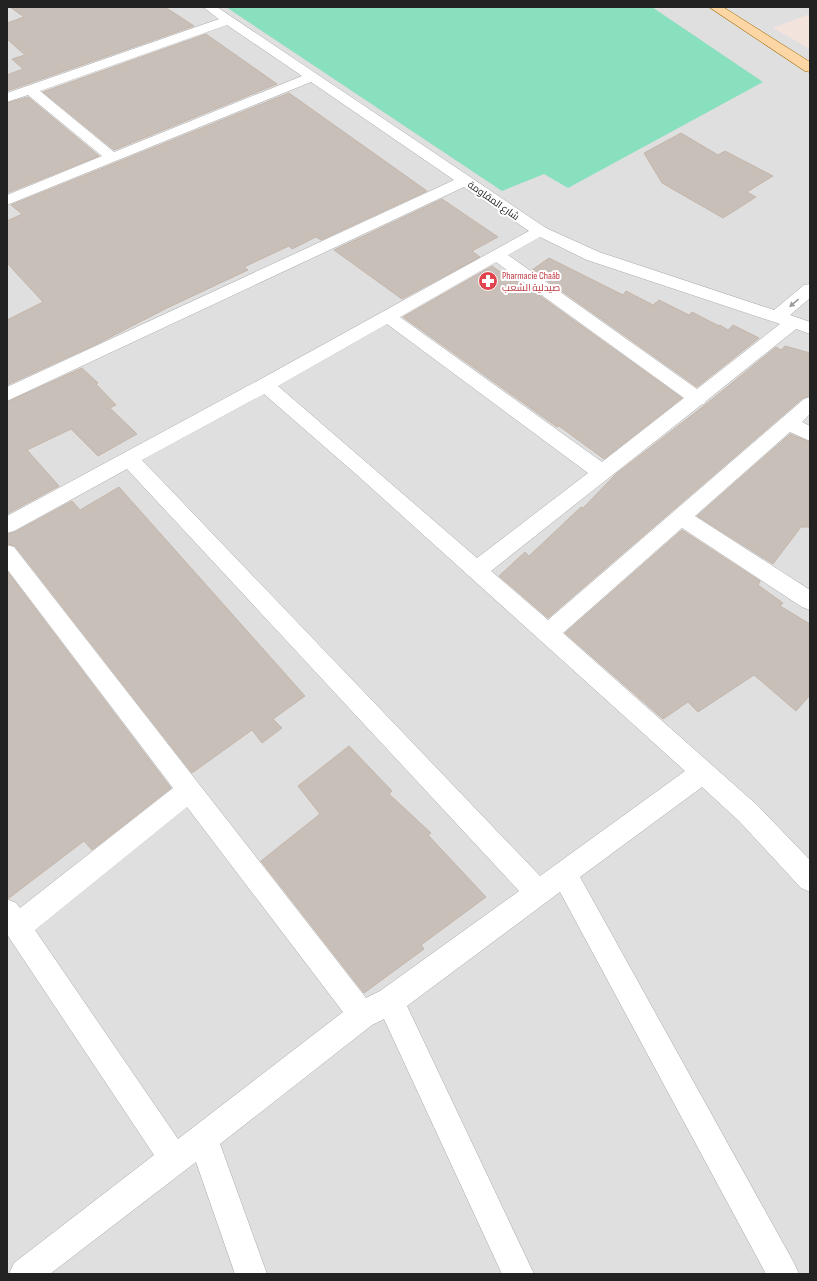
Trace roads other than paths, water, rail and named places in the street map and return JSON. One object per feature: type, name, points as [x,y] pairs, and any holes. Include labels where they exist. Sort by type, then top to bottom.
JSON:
[{"type":"main road","points":[[715,7],[810,68]]},
{"type":"street","name":"شارع المقاومة","points":[[209,7],[540,231],[593,256],[800,324]]},
{"type":"street","points":[[7,98],[229,20]]},
{"type":"street","points":[[7,200],[312,77]]},
{"type":"street","points":[[30,90],[113,158]]},
{"type":"street","points":[[7,395],[466,180]]},
{"type":"street","points":[[7,525],[265,385],[540,231]]},
{"type":"street","points":[[497,255],[698,399]]},
{"type":"street","points":[[476,571],[601,472],[800,324],[810,289]]},
{"type":"street","points":[[387,316],[601,472]]},
{"type":"street","points":[[265,385],[364,470],[703,772],[748,814],[810,879]]},
{"type":"street","points":[[548,633],[810,404]]},
{"type":"street","points":[[790,423],[810,434]]},
{"type":"street","points":[[129,459],[538,892]]},
{"type":"street","points":[[681,517],[810,601]]},
{"type":"street","points":[[7,553],[362,1015]]},
{"type":"street","points":[[25,1274],[174,1159],[203,1139],[362,1015],[390,1001],[703,772]]},
{"type":"street","points":[[174,1159],[10,916],[190,790]]},
{"type":"street","points":[[564,874],[783,1274]]},
{"type":"street","points":[[390,1001],[518,1274]]},
{"type":"street","points":[[203,1139],[251,1274]]},
{"type":"place","name":"Pharmacie Chaâb صيدلية الشعب","points":[[488,281]]}]
